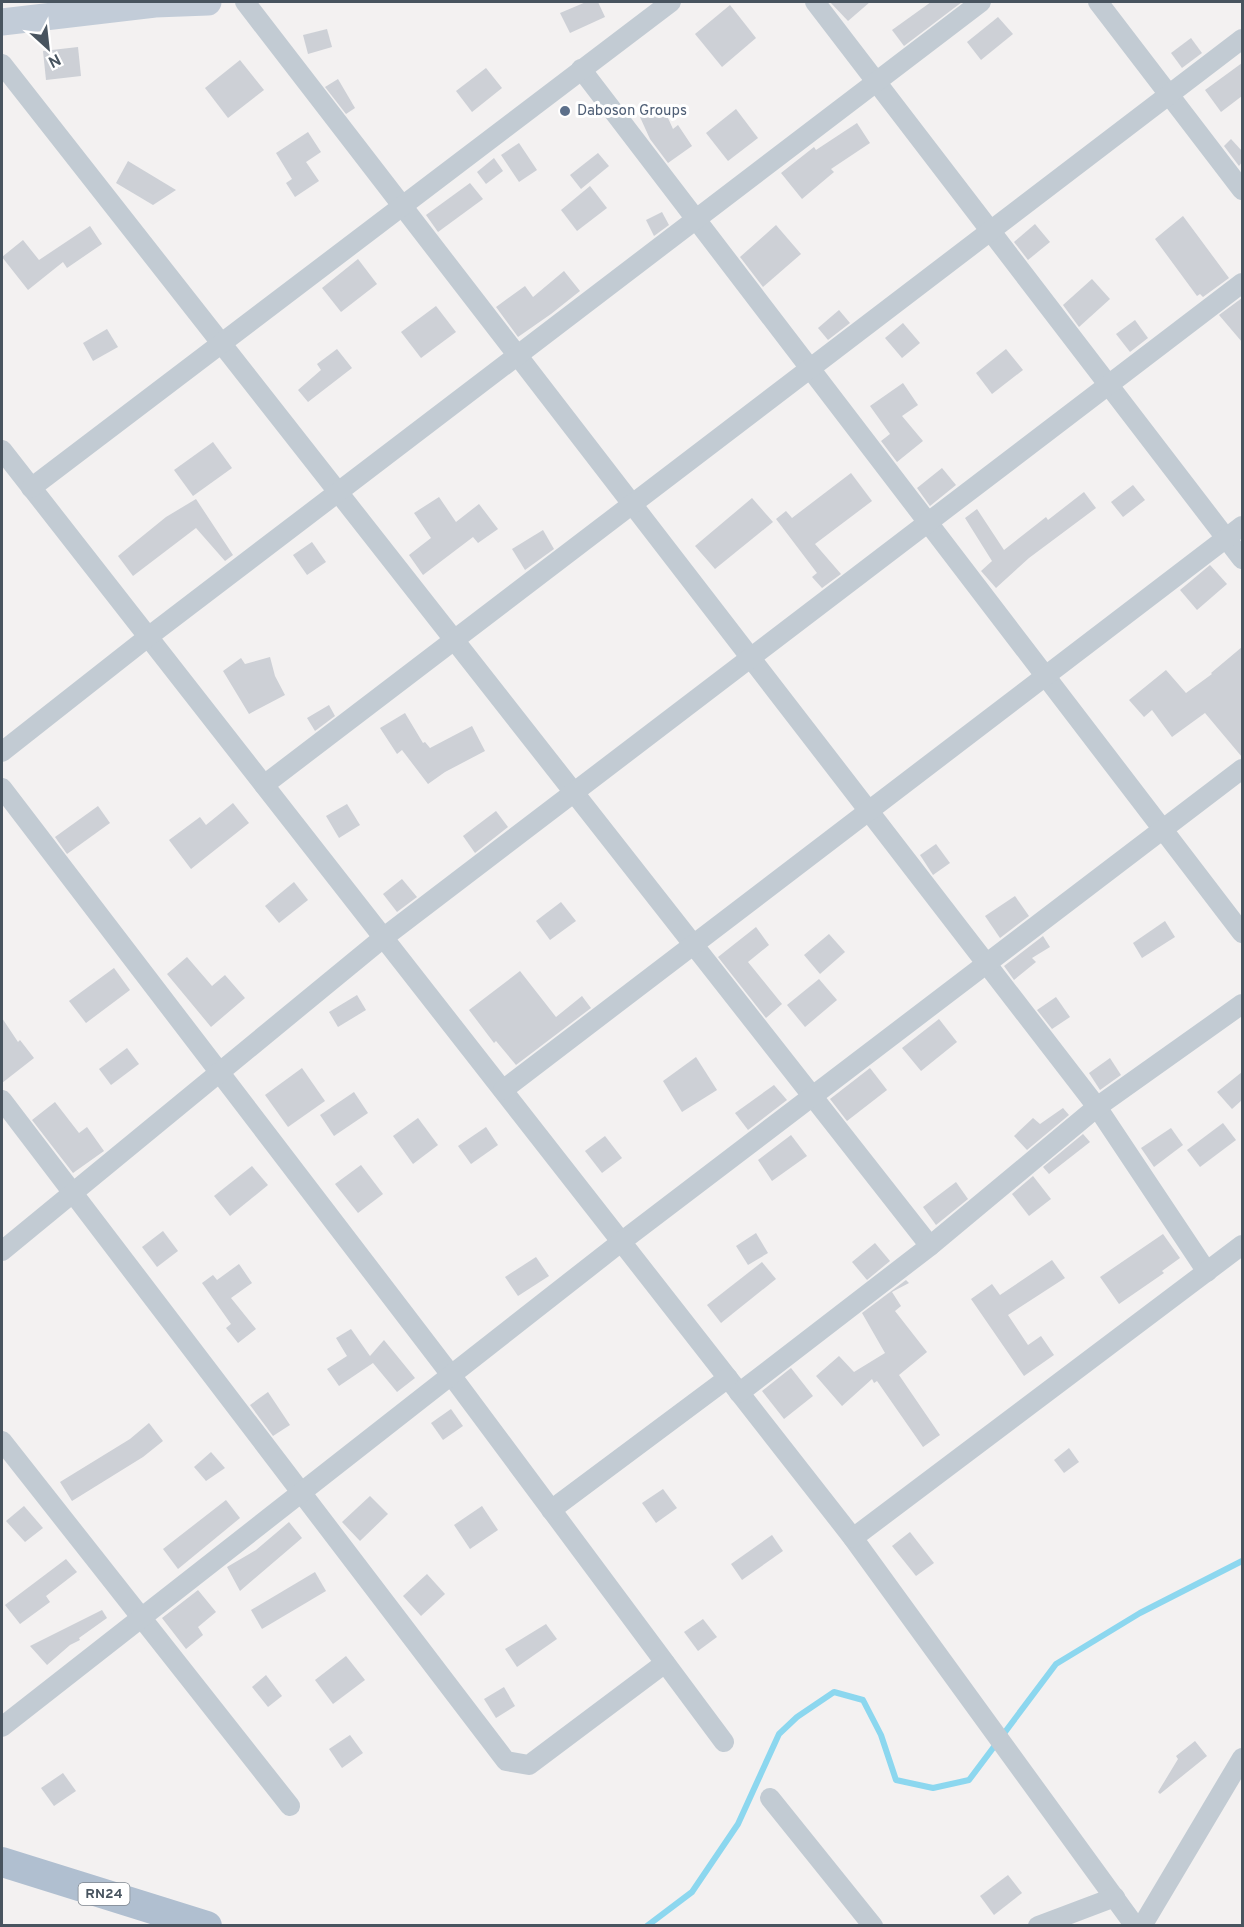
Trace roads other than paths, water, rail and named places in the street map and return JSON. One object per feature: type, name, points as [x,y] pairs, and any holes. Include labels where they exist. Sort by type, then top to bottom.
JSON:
[{"type":"main road","name":"RN24","points":[[2,1862],[207,1926]]},
{"type":"street","points":[[2,22],[155,3],[208,2]]},
{"type":"street","points":[[245,2],[1097,1107],[1207,1272]]},
{"type":"street","points":[[31,488],[670,2]]},
{"type":"street","points":[[815,2],[1242,559]]},
{"type":"street","points":[[2,752],[148,637],[981,2]]},
{"type":"street","points":[[1098,2],[1242,190]]},
{"type":"street","points":[[264,785],[1242,39]]},
{"type":"street","points":[[2,64],[930,1246]]},
{"type":"street","points":[[581,69],[1242,933]]},
{"type":"street","points":[[2,1251],[383,938],[1242,283]]},
{"type":"street","points":[[2,450],[853,1538],[1135,1926]]},
{"type":"street","points":[[502,1090],[1242,526]]},
{"type":"street","points":[[2,1727],[621,1242],[1242,769]]},
{"type":"street","points":[[2,788],[451,1375],[724,1742]]},
{"type":"street","points":[[551,1510],[734,1385],[930,1246],[1097,1107],[1242,1004]]},
{"type":"street","points":[[2,1100],[506,1761],[529,1765],[665,1663]]},
{"type":"street","points":[[853,1538],[1242,1245]]},
{"type":"street","points":[[2,1441],[290,1806]]},
{"type":"street","points":[[1142,1926],[1242,1758]]},
{"type":"street","points":[[770,1798],[873,1926]]},
{"type":"street","points":[[1038,1926],[1115,1897]]},
{"type":"waterway","points":[[647,1926],[692,1892],[738,1824],[779,1734],[797,1717],[834,1692],[863,1700],[881,1735],[896,1780],[933,1788],[969,1780],[1056,1664],[1140,1613],[1242,1561]]},
{"type":"place","name":"Daboson Groups","points":[[565,111]]}]
